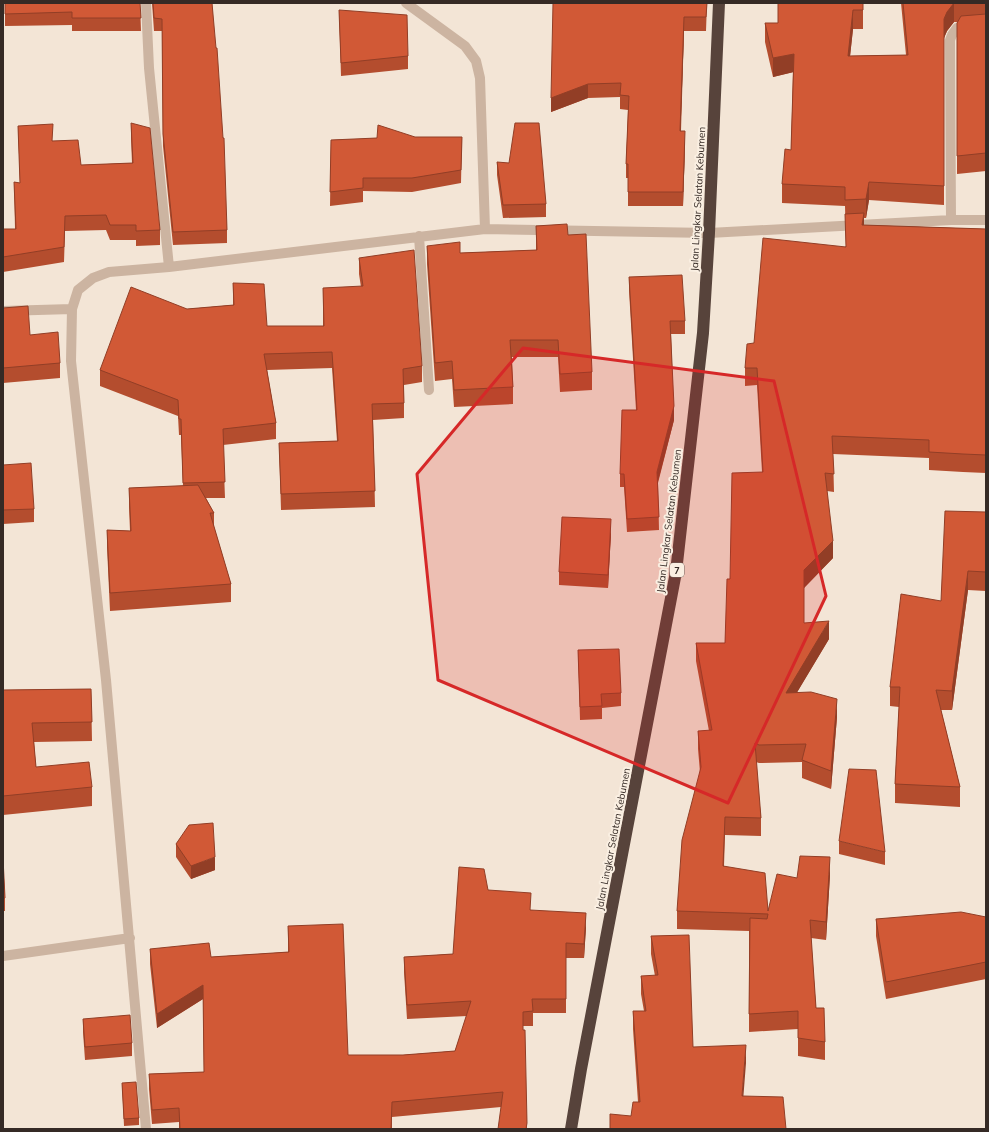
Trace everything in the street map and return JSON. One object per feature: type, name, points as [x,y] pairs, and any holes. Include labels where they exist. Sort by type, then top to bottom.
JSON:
[{"type":"highway","name":"Jalan Lingkar Selatan Kebumen","points":[[571,1129],[581,1069],[676,572],[703,333],[719,3]]},
{"type":"street","points":[[146,3],[149,68],[169,268]]},
{"type":"street","points":[[406,3],[465,46],[476,61],[480,78],[485,229]]},
{"type":"street","points":[[951,220],[950,40],[957,28],[986,26]]},
{"type":"street","points":[[146,1129],[106,680],[71,361],[72,309],[78,290],[93,278],[109,272],[169,268],[485,229],[709,233],[951,220],[986,220]]},
{"type":"street","points":[[419,236],[429,390]]},
{"type":"street","points":[[3,311],[72,309]]},
{"type":"street","points":[[3,956],[130,938]]},
{"type":"highlighted area","points":[[523,348],[774,381],[826,596],[728,803],[438,680],[417,474]]},
{"type":"building","points":[[5,3],[140,3],[141,18],[72,18],[72,12],[5,14]]},
{"type":"building","points":[[153,3],[212,3],[224,138],[227,230],[173,232],[163,134],[162,19],[154,18]]},
{"type":"building","points":[[553,3],[707,3],[706,17],[684,17],[680,131],[685,131],[683,192],[628,192],[628,164],[626,164],[629,96],[620,95],[621,83],[588,84],[551,98]]},
{"type":"building","points":[[778,3],[863,3],[863,10],[853,10],[848,56],[908,55],[903,3],[954,3],[944,19],[944,186],[869,182],[866,199],[845,200],[845,187],[782,184],[785,149],[791,150],[794,54],[773,58],[765,23],[778,23]]},
{"type":"building","points":[[339,10],[407,15],[408,56],[341,63]]},
{"type":"building","points":[[986,14],[986,153],[957,156],[957,23],[961,16]]},
{"type":"building","points":[[131,123],[150,128],[160,230],[136,231],[136,225],[110,225],[106,215],[65,216],[64,247],[3,257],[3,229],[16,229],[14,182],[20,183],[18,126],[53,124],[52,141],[78,140],[81,165],[133,163]]},
{"type":"building","points":[[515,123],[539,123],[546,204],[503,205],[497,162],[509,163]]},
{"type":"building","points":[[378,125],[415,137],[462,137],[461,170],[412,178],[363,178],[363,188],[330,192],[331,140],[377,138]]},
{"type":"building","points":[[864,213],[862,225],[986,229],[986,455],[929,452],[929,440],[832,436],[834,474],[825,473],[833,541],[804,570],[804,623],[829,621],[786,693],[811,692],[837,699],[831,771],[802,760],[806,744],[759,745],[755,743],[761,818],[725,817],[723,866],[765,873],[768,911],[777,874],[797,878],[800,856],[830,857],[826,922],[810,920],[816,1008],[824,1008],[825,1042],[798,1038],[798,1011],[749,1014],[750,918],[767,919],[768,914],[677,911],[682,840],[701,767],[698,731],[712,730],[696,643],[725,643],[727,579],[730,579],[732,473],[763,472],[757,368],[745,368],[747,344],[754,343],[763,238],[846,247],[845,214]]},
{"type":"building","points":[[567,224],[568,235],[586,234],[592,372],[560,374],[558,340],[510,340],[513,387],[454,390],[452,361],[435,363],[427,246],[460,242],[460,253],[537,250],[536,226]]},
{"type":"building","points":[[414,250],[422,366],[403,369],[404,403],[372,404],[375,491],[281,494],[279,443],[338,441],[332,352],[264,354],[276,423],[223,429],[225,482],[183,483],[181,419],[179,419],[178,400],[100,370],[131,287],[187,309],[234,305],[233,283],[264,284],[267,326],[324,326],[323,288],[363,286],[359,258]]},
{"type":"building","points":[[682,275],[685,321],[670,321],[674,406],[657,472],[659,517],[627,519],[624,474],[620,474],[622,410],[637,410],[629,277]]},
{"type":"building","points":[[28,306],[30,335],[58,332],[60,363],[3,368],[3,308]]},
{"type":"building","points":[[31,463],[34,509],[3,510],[3,465]]},
{"type":"building","points":[[198,485],[214,513],[210,513],[231,584],[110,593],[107,530],[131,531],[129,488]]},
{"type":"building","points":[[945,511],[986,512],[986,572],[968,571],[952,691],[936,690],[960,787],[895,784],[900,687],[890,687],[901,594],[941,601]]},
{"type":"building","points":[[562,517],[611,519],[608,575],[559,572]]},
{"type":"building","points":[[619,649],[621,693],[601,694],[602,706],[580,707],[578,650]]},
{"type":"building","points":[[91,689],[92,722],[32,723],[36,767],[89,762],[92,787],[3,796],[3,690]]},
{"type":"building","points":[[849,769],[876,770],[885,852],[839,841]]},
{"type":"building","points":[[213,823],[215,857],[191,866],[176,844],[189,825]]},
{"type":"building","points":[[3,858],[5,898],[3,898]]},
{"type":"building","points":[[459,867],[484,869],[488,890],[531,893],[530,910],[586,913],[584,944],[566,943],[566,999],[532,999],[533,1011],[523,1012],[523,1030],[525,1030],[526,1129],[498,1129],[503,1092],[392,1102],[391,1129],[180,1129],[179,1108],[152,1110],[149,1074],[204,1072],[203,985],[157,1014],[150,949],[209,943],[211,957],[289,952],[288,926],[343,924],[348,1055],[403,1055],[455,1051],[471,1001],[407,1005],[404,957],[453,954]]},
{"type":"building","points":[[961,912],[986,917],[986,962],[886,982],[876,919]]},
{"type":"building","points":[[689,935],[693,1047],[746,1045],[742,1096],[783,1097],[786,1129],[610,1129],[610,1114],[631,1116],[633,1102],[640,1102],[633,1011],[646,1011],[641,976],[658,975],[651,936]]},
{"type":"building","points":[[130,1015],[132,1043],[85,1047],[83,1019]]},
{"type":"building","points":[[136,1082],[139,1118],[124,1119],[122,1083]]}]
